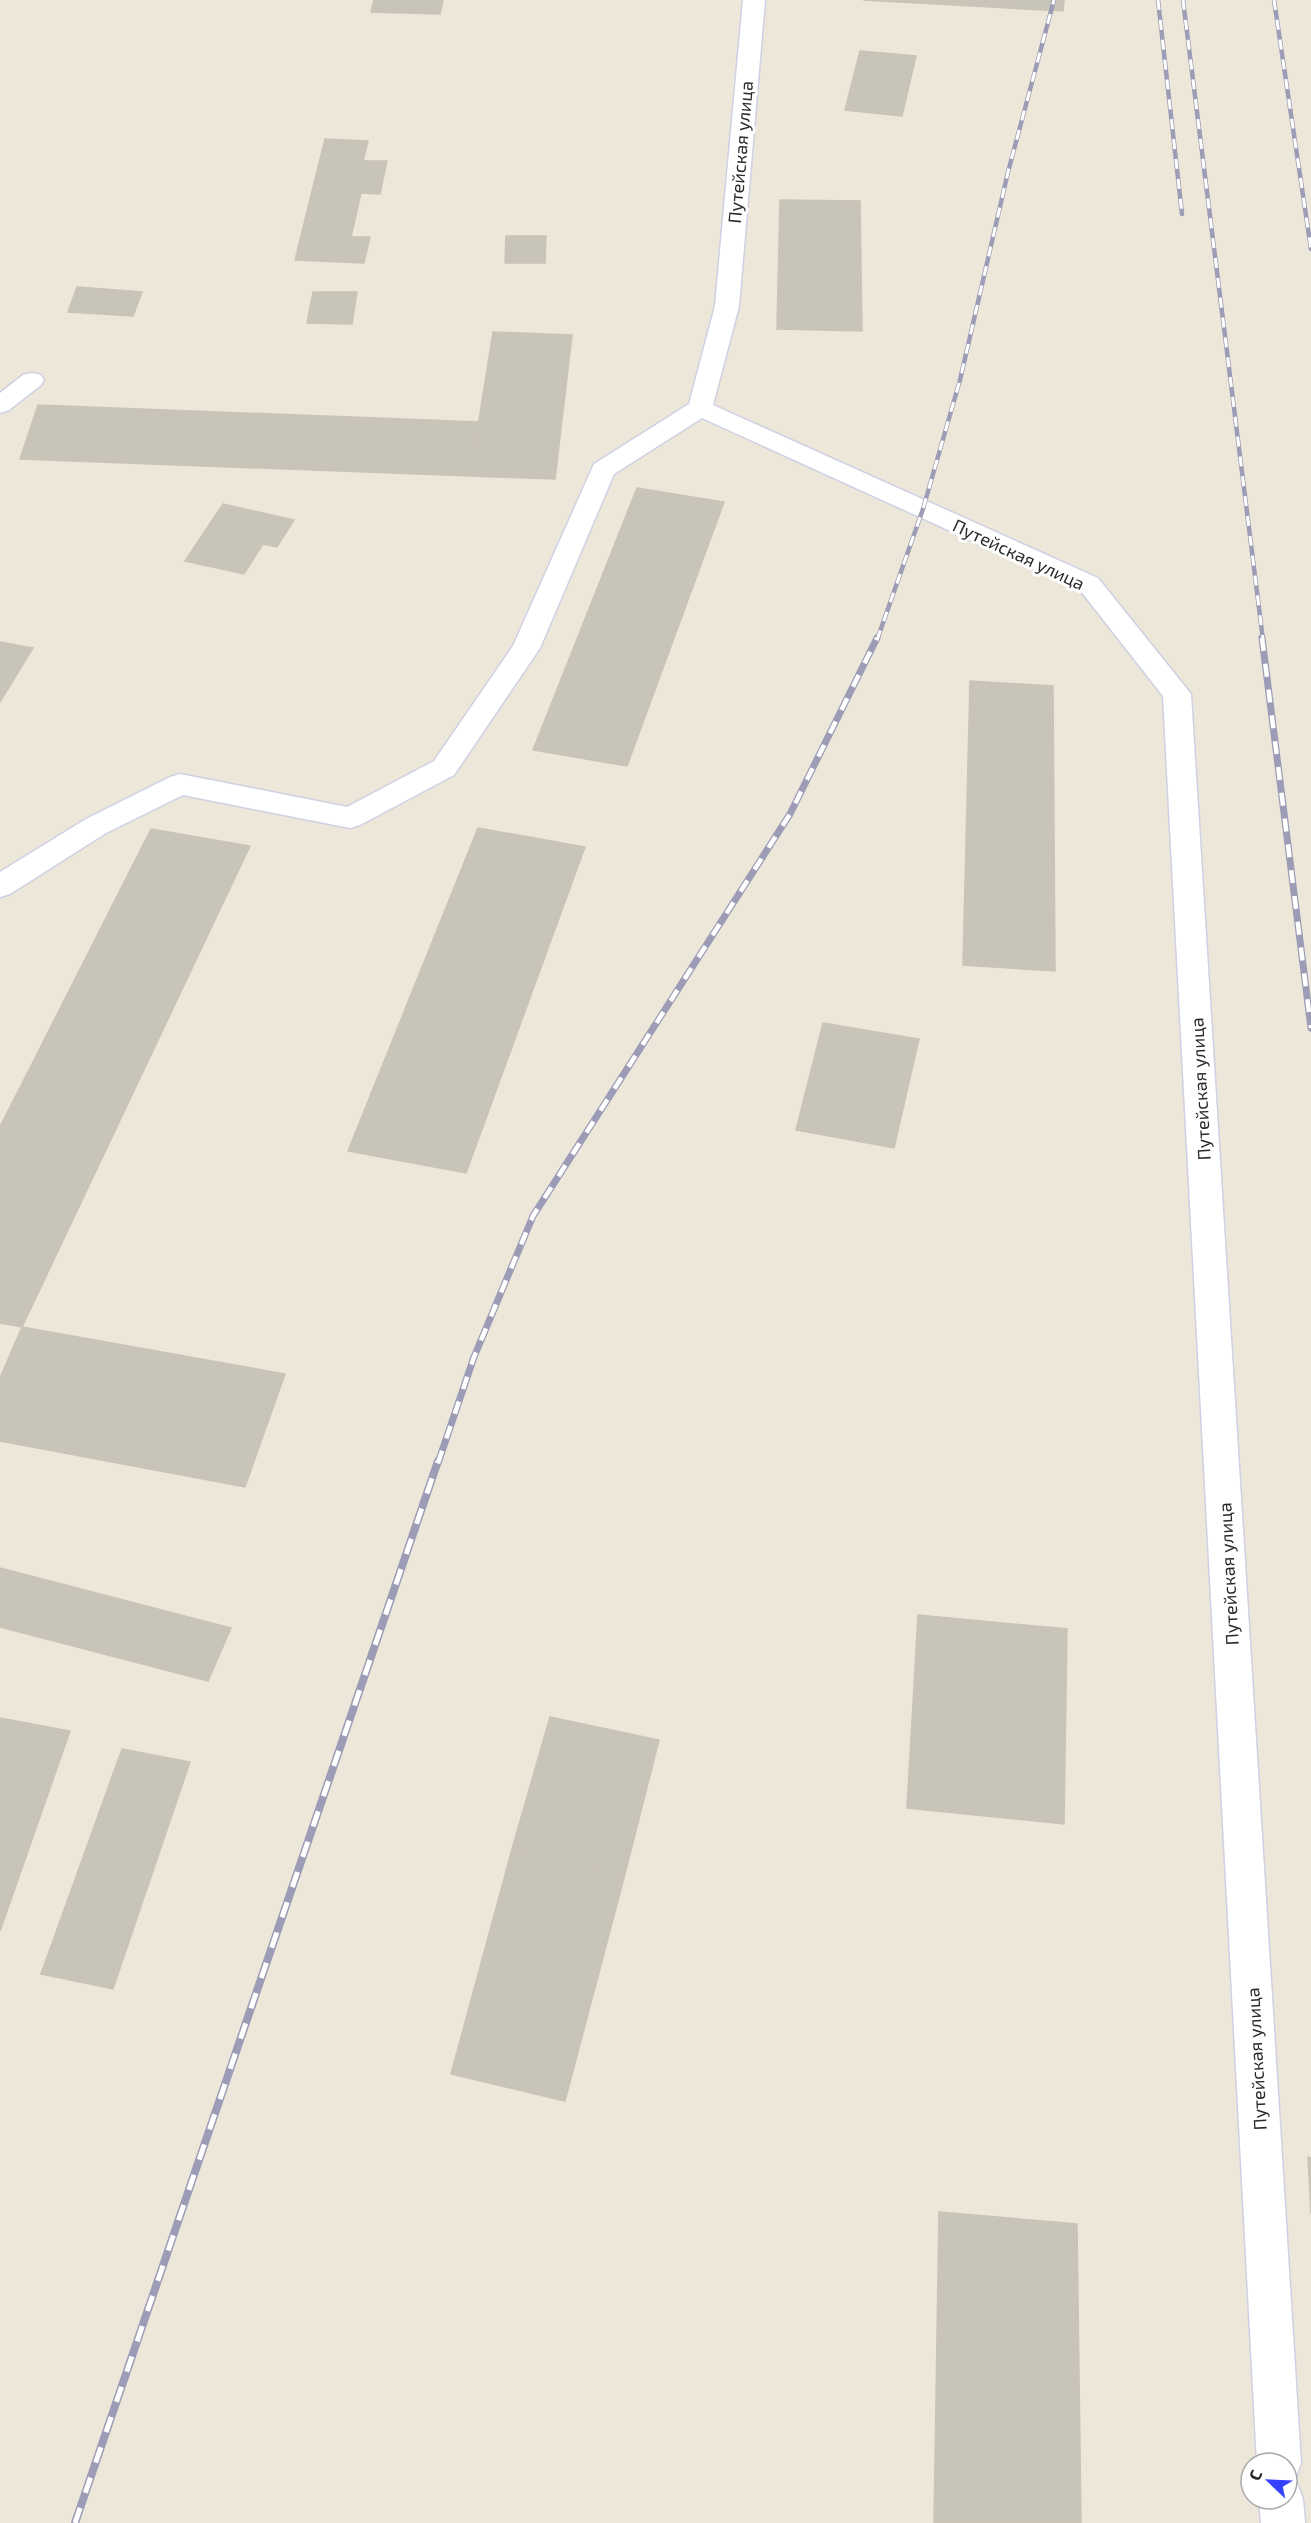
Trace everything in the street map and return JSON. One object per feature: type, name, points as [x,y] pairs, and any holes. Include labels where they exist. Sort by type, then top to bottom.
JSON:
[{"type":"street","name":"Путейская улица","points":[[754,0],[727,306],[700,408],[1089,584],[1177,694],[1278,2451]]},
{"type":"street","points":[[0,405],[32,380]]},
{"type":"street","points":[[0,886],[96,826],[180,784],[350,818],[444,768],[526,648],[603,470],[700,408]]},
{"type":"building","points":[[374,0],[443,0],[440,14],[371,12]]},
{"type":"building","points":[[863,0],[1064,0],[1063,11]]},
{"type":"building","points":[[860,51],[916,56],[902,116],[845,110]]},
{"type":"building","points":[[325,139],[368,141],[363,161],[387,161],[380,194],[361,193],[351,237],[370,237],[364,263],[295,260]]},
{"type":"building","points":[[780,200],[860,201],[862,331],[777,329]]},
{"type":"building","points":[[506,236],[546,236],[545,263],[505,263]]},
{"type":"building","points":[[77,287],[142,292],[133,316],[68,312]]},
{"type":"building","points":[[313,292],[357,292],[352,324],[307,323]]},
{"type":"building","points":[[493,332],[572,335],[555,479],[470,476]]},
{"type":"building","points":[[38,405],[479,422],[470,476],[20,459]]},
{"type":"building","points":[[637,488],[724,502],[627,766],[533,750]]},
{"type":"building","points":[[223,504],[294,520],[277,547],[263,544],[244,574],[185,561]]},
{"type":"building","points":[[0,642],[33,648],[0,702]]},
{"type":"building","points":[[970,681],[1053,686],[1055,971],[963,965]]},
{"type":"building","points":[[478,828],[585,847],[466,1173],[348,1151]]},
{"type":"building","points":[[151,829],[250,846],[22,1327],[0,1323],[0,1127]]},
{"type":"building","points":[[823,1023],[919,1039],[894,1148],[796,1130]]},
{"type":"building","points":[[22,1327],[285,1374],[245,1487],[0,1441],[0,1378]]},
{"type":"building","points":[[0,1568],[231,1628],[208,1681],[0,1627]]},
{"type":"building","points":[[918,1615],[1067,1629],[1064,1824],[907,1808]]},
{"type":"building","points":[[550,1717],[659,1740],[625,1874],[512,1849]]},
{"type":"building","points":[[0,1718],[70,1731],[0,1931]]},
{"type":"building","points":[[122,1749],[190,1762],[113,1989],[41,1974]]},
{"type":"building","points":[[512,1849],[625,1874],[565,2101],[451,2074]]},
{"type":"building","points":[[1308,2157],[1311,2158],[1311,2214]]},
{"type":"building","points":[[939,2212],[1077,2224],[1081,2523],[934,2523]]},
{"type":"railway","points":[[877,640],[923,509],[960,380],[1008,172],[1054,0]]},
{"type":"railway","points":[[1158,0],[1182,214]]},
{"type":"railway","points":[[1183,0],[1263,640]]},
{"type":"railway","points":[[1274,0],[1311,249]]},
{"type":"railway","points":[[438,1463],[474,1357],[533,1216],[790,814],[877,638]]},
{"type":"railway","points":[[1262,638],[1311,1028]]},
{"type":"railway","points":[[75,2523],[438,1461]]}]
